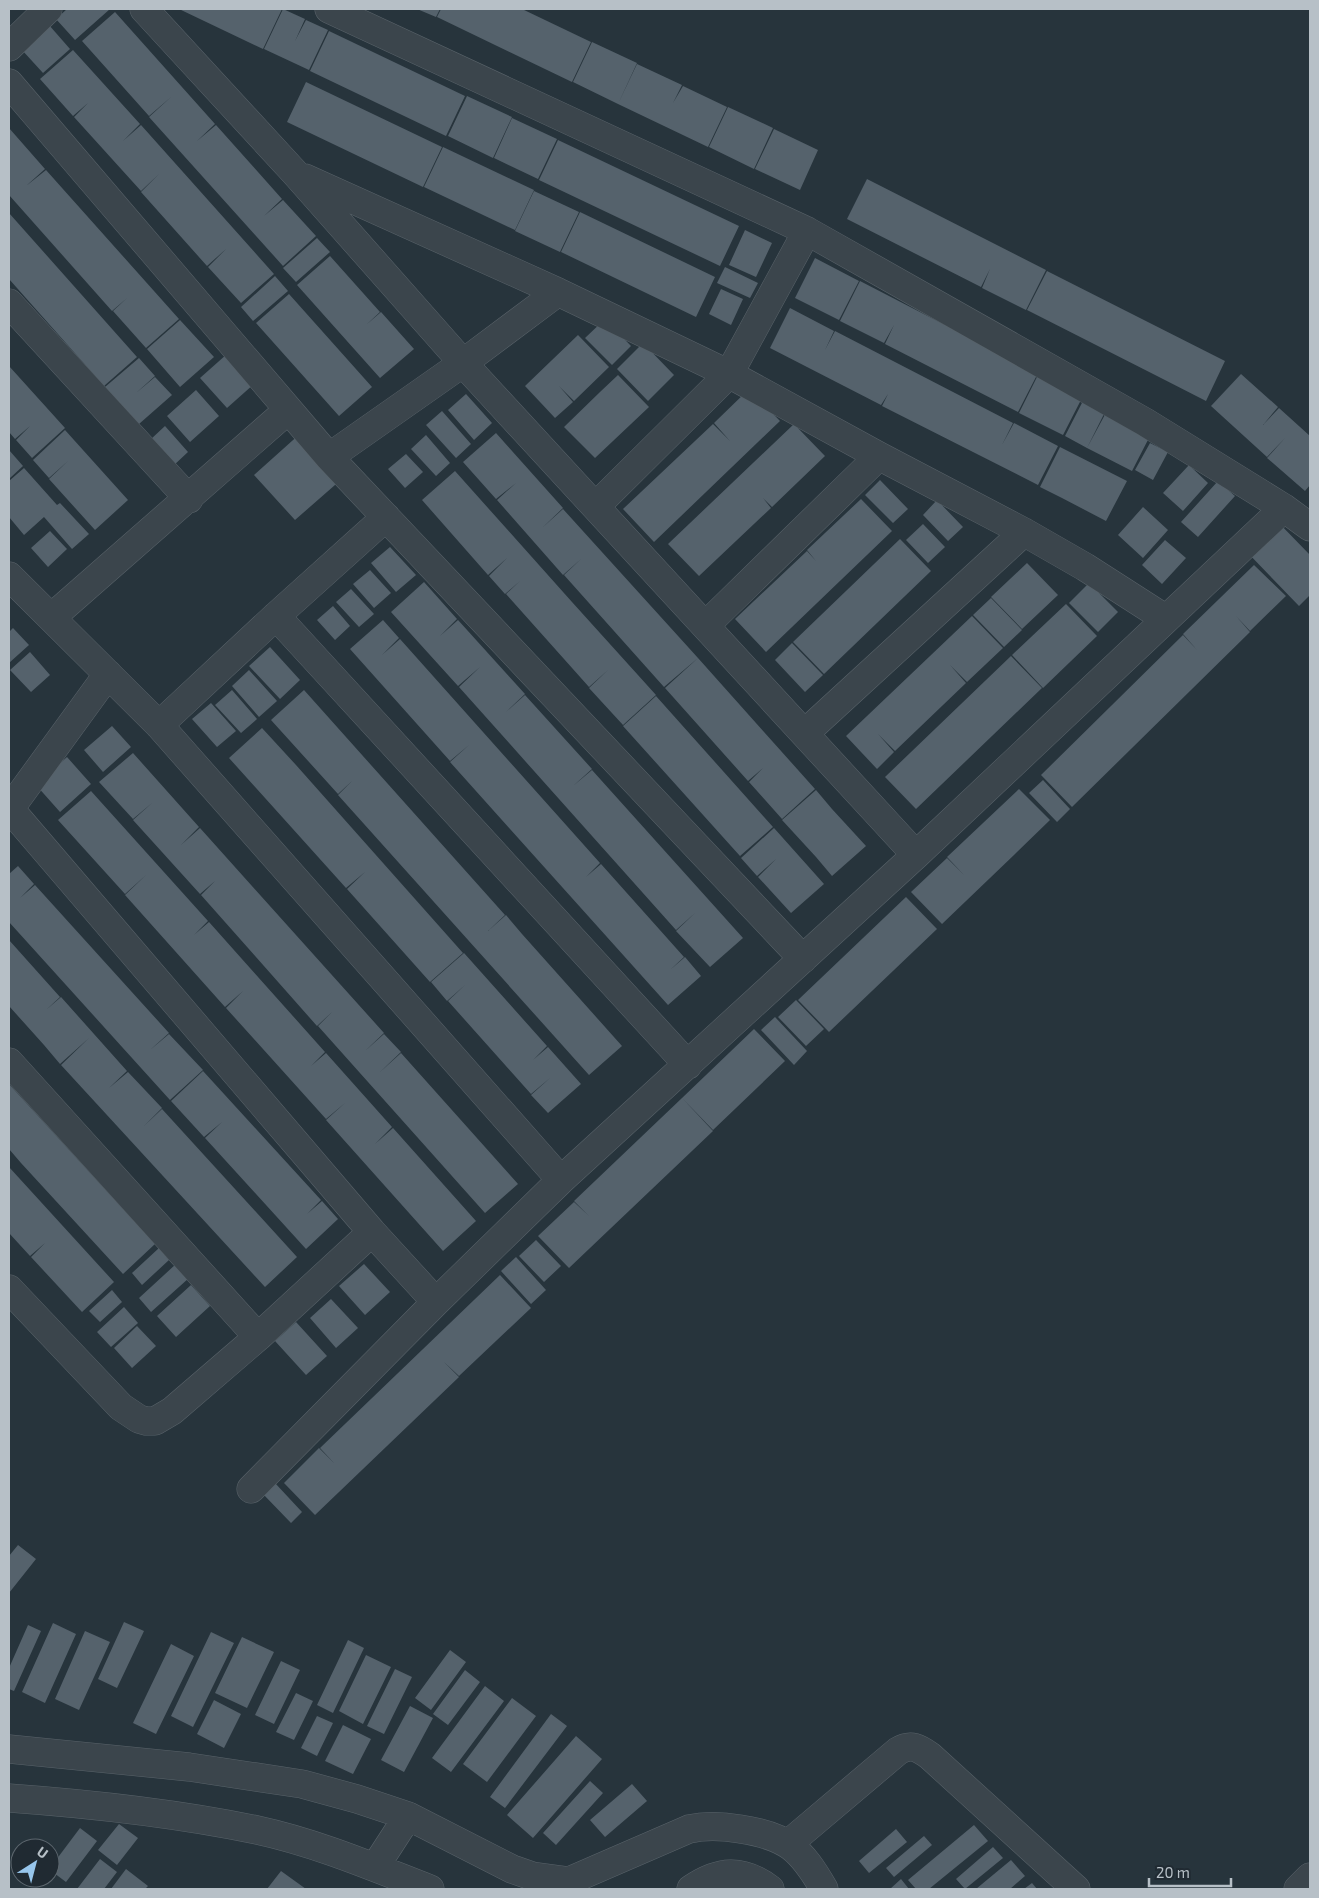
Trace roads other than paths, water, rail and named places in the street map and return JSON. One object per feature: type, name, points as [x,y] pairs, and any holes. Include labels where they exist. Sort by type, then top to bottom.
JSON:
[{"type":"street","points":[[9,48],[48,9]]},
{"type":"street","points":[[144,9],[295,173],[463,363],[916,854]]},
{"type":"street","points":[[329,9],[807,231],[1145,422],[1284,508],[1310,527]]},
{"type":"street","points":[[9,83],[329,458],[803,959]]},
{"type":"street","points":[[295,173],[558,292],[729,374],[1085,566],[1166,619]]},
{"type":"street","points":[[596,506],[729,374],[807,231]]},
{"type":"street","points":[[329,458],[463,363],[558,292]]},
{"type":"street","points":[[9,302],[189,499]]},
{"type":"street","points":[[52,617],[189,499],[288,410]]},
{"type":"street","points":[[706,625],[878,456]]},
{"type":"street","points":[[251,1488],[436,1302],[561,1180],[916,854],[1284,508]]},
{"type":"street","points":[[159,725],[386,517]]},
{"type":"street","points":[[805,733],[1024,532]]},
{"type":"street","points":[[9,576],[159,725],[561,1180]]},
{"type":"street","points":[[276,616],[688,1065]]},
{"type":"street","points":[[108,674],[9,809],[372,1232],[436,1302]]},
{"type":"street","points":[[9,1062],[258,1337]]},
{"type":"street","points":[[9,1290],[121,1408],[139,1419],[155,1421],[172,1411],[258,1337],[372,1232]]},
{"type":"street","points":[[788,1844],[898,1750],[910,1746],[917,1747],[930,1756],[1076,1889]]},
{"type":"street","points":[[9,1750],[189,1767],[302,1784],[357,1799],[405,1823],[512,1869],[532,1876],[575,1885],[689,1829],[706,1826],[765,1833],[788,1844],[809,1864],[824,1889]]},
{"type":"street","points":[[9,1798],[114,1807],[250,1829],[378,1864],[430,1889]]},
{"type":"street","points":[[378,1864],[405,1823]]},
{"type":"street","points":[[691,1889],[707,1879],[727,1873],[744,1875],[770,1889]]},
{"type":"street","points":[[1298,1889],[1310,1876]]}]
